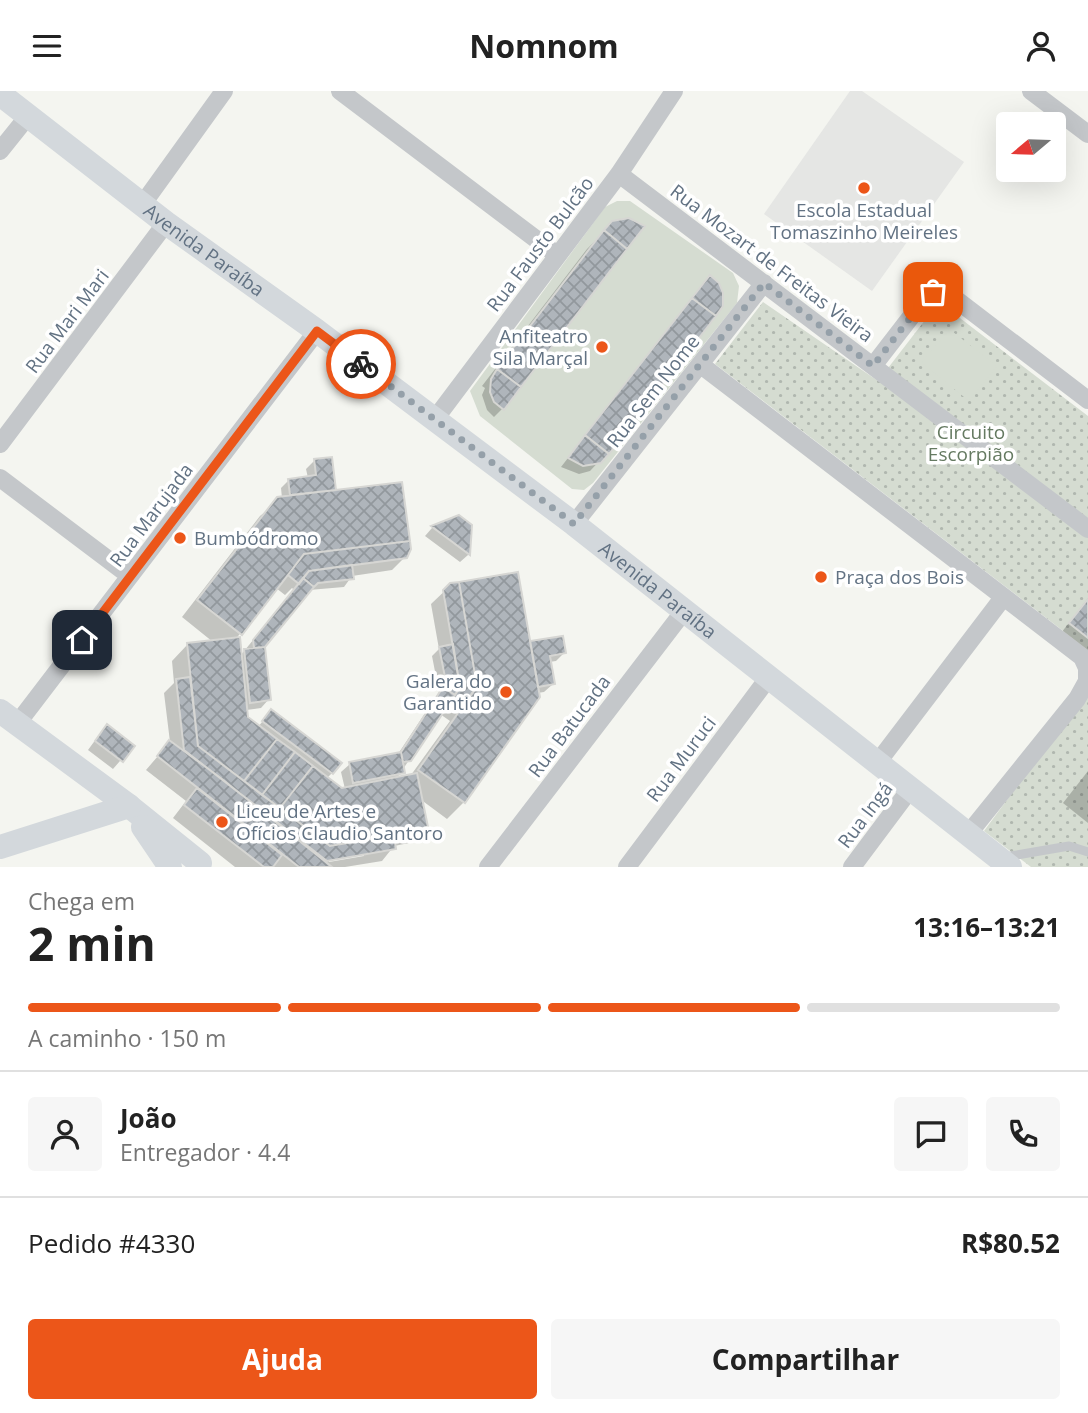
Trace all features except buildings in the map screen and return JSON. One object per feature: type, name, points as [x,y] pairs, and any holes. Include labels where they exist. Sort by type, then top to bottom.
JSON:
[{"type":"street","points":[[142,205],[224,91]]},
{"type":"street","points":[[340,91],[557,255]]},
{"type":"street","name":"Rua Fausto Bulcão","points":[[435,419],[619,174],[674,91]]},
{"type":"street","points":[[1031,91],[1088,134]]},
{"type":"street","name":"Avenida Paraíba","points":[[0,94],[166,223],[317,331],[574,524],[969,832],[1004,863]]},
{"type":"street","points":[[0,151],[27,116]]},
{"type":"street","name":"Rua Mozart de Freitas Vieira","points":[[619,174],[873,366],[927,296],[938,292],[958,301],[1088,400]]},
{"type":"street","name":"Rua Mari Mari","points":[[0,444],[166,223]]},
{"type":"street","name":"Rua Sem Nome","points":[[574,524],[764,283]]},
{"type":"street","name":"Rua Marujada","points":[[9,718],[130,576],[317,331]]},
{"type":"street","points":[[701,365],[1002,599],[1082,657],[1087,668],[1087,681],[1063,717],[969,832]]},
{"type":"street","points":[[873,366],[1088,529]]},
{"type":"street","points":[[0,478],[130,576]]},
{"type":"street","points":[[878,762],[1002,599]]},
{"type":"street","name":"Rua Batucada","points":[[488,867],[684,611]]},
{"type":"street","name":"Rua Muruci","points":[[627,867],[769,677]]},
{"type":"street","points":[[9,718],[129,806],[200,866]]},
{"type":"street","name":"Rua Ingá","points":[[852,867],[911,788]]},
{"type":"street","points":[[0,847],[129,806]]},
{"type":"street","points":[[129,806],[170,867]]},
{"type":"lane","points":[[1004,863],[1069,846],[1088,852]]},
{"type":"shaded area","name":"Escola Estadual Tomaszinho Meireles","points":[[850,91],[862,91],[964,162],[872,291],[764,214]]},
{"type":"green space","name":"Anfiteatro Sila Marçal","points":[[617,201],[630,201],[733,273],[739,286],[737,303],[593,483],[584,490],[572,489],[480,416],[470,391],[605,207]]},
{"type":"green space","name":"Circuito Escorpião","points":[[763,302],[878,381],[939,302],[1088,416],[1088,650],[715,364]]},
{"type":"green space","points":[[949,329],[997,366],[969,401],[922,363]]},
{"type":"green space","points":[[1088,690],[1088,867],[1031,867],[984,831]]},
{"type":"way so far","points":[[361,364],[574,524],[764,283],[873,366],[927,296],[933,292]]},
{"type":"place","name":"Escola Estadual Tomaszinho Meireles","points":[[864,188]]},
{"type":"place","name":"Anfiteatro Sila Marçal","points":[[602,347]]},
{"type":"place","name":"Bumbódromo","points":[[180,538]]},
{"type":"place","name":"Praça dos Bois","points":[[821,577]]},
{"type":"place","name":"Galera do Garantido","points":[[506,692]]},
{"type":"place","name":"Liceu de Artes e Ofícios Claudio Santoro","points":[[222,822]]},
{"type":"route","points":[[82,640],[317,331],[361,364]]}]
